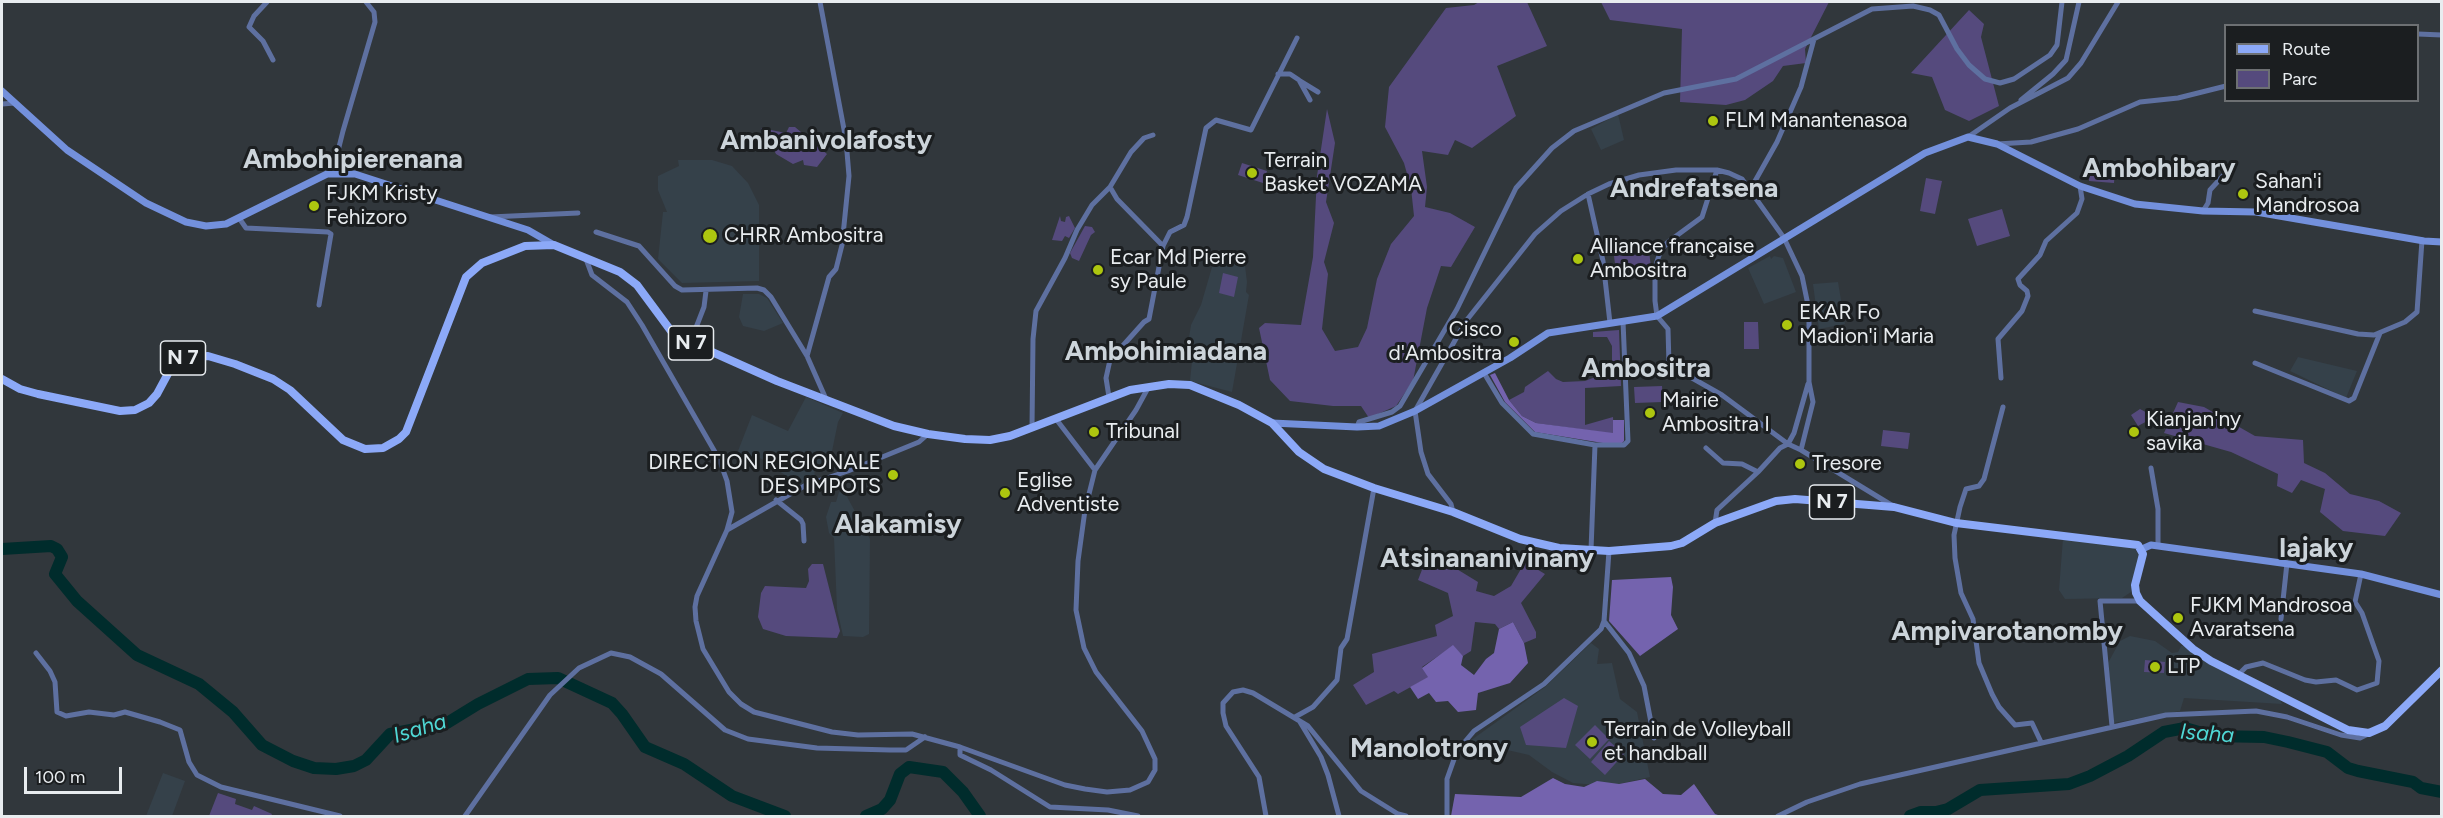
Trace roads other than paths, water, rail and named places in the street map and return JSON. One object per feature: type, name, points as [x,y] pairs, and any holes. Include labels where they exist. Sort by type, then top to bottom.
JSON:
[{"type":"main road","name":"N 7","points":[[2,379],[20,389],[38,394],[120,411],[135,410],[149,403],[157,394],[171,368],[181,359],[208,356],[273,379],[290,390],[343,440],[365,449],[383,448],[406,432],[466,276],[482,263],[525,246],[554,245],[620,272],[637,285],[674,335],[777,381],[894,426],[928,434],[990,440],[1014,435],[1130,390],[1169,384],[1190,386],[1239,405],[1272,423],[1312,462],[1374,488],[1453,512],[1520,539],[1559,548],[1609,551],[1671,546],[1682,543],[1715,523],[1776,501],[1795,499],[1894,507],[1956,522],[2138,545],[2142,549]]},
{"type":"main road","points":[[2142,549],[2143,555],[2135,585],[2140,601],[2193,648],[2211,661],[2348,730],[2369,733],[2385,726],[2442,670]]},
{"type":"street","points":[[267,2],[254,16],[249,27],[263,41],[273,60]]},
{"type":"street","points":[[336,174],[336,159],[343,131],[375,22],[374,12],[366,2]]},
{"type":"street","points":[[807,356],[829,277],[836,269],[842,245],[849,176],[846,140],[820,2]]},
{"type":"street","points":[[1357,427],[1359,422],[1392,412],[1400,406],[1457,309],[1516,188],[1552,148],[1575,130],[1647,98],[1736,79],[1872,9],[1913,6],[1939,15],[1957,49],[1969,65],[1985,79],[2000,83],[2014,79],[2050,55],[2057,45],[2062,2]]},
{"type":"street","points":[[1272,423],[1379,426],[1415,411],[1484,373],[1548,333],[1657,316],[1925,153],[1968,137],[2010,108],[2053,74],[2066,60],[2079,2]]},
{"type":"street","points":[[2010,108],[2068,78],[2081,63],[2118,2]]},
{"type":"street","points":[[2419,34],[2441,35]]},
{"type":"street","points":[[1109,397],[1106,378],[1110,360],[1149,319],[1163,246],[1170,232],[1184,225],[1187,217],[1206,128],[1216,120],[1251,130],[1298,38]]},
{"type":"street","points":[[1750,190],[1777,142],[1801,87],[1814,39]]},
{"type":"street","points":[[1278,74],[1290,74],[1318,92]]},
{"type":"street","points":[[1299,80],[1310,100]]},
{"type":"street","points":[[1997,144],[2031,142],[2078,129],[2140,102],[2178,98],[2224,86]]},
{"type":"street","points":[[2,91],[67,150],[146,203],[186,222],[206,226],[226,224],[327,174],[355,174],[528,230],[554,245]]},
{"type":"street","points":[[2,104],[15,103]]},
{"type":"street","points":[[1032,428],[1033,339],[1036,311],[1092,205],[1110,187],[1131,152],[1144,138],[1153,135]]},
{"type":"street","points":[[1968,137],[1997,144],[2080,186],[2135,204],[2203,211],[2256,212],[2442,242]]},
{"type":"street","points":[[2203,211],[2208,203],[2210,190],[2231,167]]},
{"type":"street","points":[[1453,512],[1450,504],[1428,474],[1421,452],[1415,411],[1473,313],[1536,234],[1561,211],[1588,194],[1609,184],[1639,175],[1676,170],[1729,172],[1742,179],[1784,238],[1802,276],[1809,310],[1809,382],[1813,402],[1801,450]]},
{"type":"street","points":[[1669,364],[1668,330],[1657,316],[1655,267],[1661,250],[1668,242],[1702,217],[1717,170]]},
{"type":"street","points":[[2001,378],[1998,339],[2022,311],[2028,296],[2018,279],[2040,255],[2046,241],[2076,213],[2082,199],[2080,186]]},
{"type":"street","points":[[1110,187],[1117,199],[1163,246]]},
{"type":"street","points":[[1588,194],[1603,261],[1610,323]]},
{"type":"street","points":[[490,217],[578,213]]},
{"type":"street","points":[[239,218],[246,228],[331,234],[320,305]]},
{"type":"street","points":[[596,232],[639,246],[675,286],[682,290],[758,288],[764,290],[771,297],[807,356],[826,399]]},
{"type":"street","points":[[2255,311],[2358,334],[2380,333],[2405,322],[2417,312],[2422,240]]},
{"type":"street","points":[[586,259],[592,275],[627,302],[720,459],[727,481],[732,512],[727,530],[697,596],[695,607],[703,649],[729,692],[741,704],[754,712],[832,732],[858,735],[912,734],[960,747],[1065,785],[1107,792],[1130,790],[1148,782],[1155,770],[1155,759],[1142,731],[1096,672],[1084,648],[1076,610],[1078,561],[1095,470],[1136,410],[1148,388]]},
{"type":"street","points":[[690,343],[704,307],[706,291]]},
{"type":"street","points":[[1484,373],[1502,404],[1533,434],[1595,445],[1624,446],[1628,441],[1623,321]]},
{"type":"street","points":[[2255,363],[2349,401],[2354,398],[2380,333]]},
{"type":"street","points":[[1625,367],[1669,364],[1722,395],[1788,444],[1894,507]]},
{"type":"street","points":[[1715,523],[1717,510],[1780,448],[1788,444],[1794,433],[1809,382]]},
{"type":"street","points":[[2003,407],[1984,479],[1979,486],[1966,489],[1956,522],[1954,535],[1957,573],[1960,593],[1973,619],[1979,663],[1999,707],[2015,725],[2032,723],[2042,742]]},
{"type":"street","points":[[1056,419],[1095,470]]},
{"type":"street","points":[[727,530],[776,500],[806,485],[848,471],[919,442],[928,434]]},
{"type":"street","points":[[1591,550],[1595,445]]},
{"type":"street","points":[[1706,448],[1723,463],[1742,464],[1758,472]]},
{"type":"street","points":[[2151,468],[2158,509],[2158,546]]},
{"type":"street","points":[[1297,718],[1312,707],[1337,680],[1341,648],[1347,639],[1374,488]]},
{"type":"street","points":[[776,500],[801,520],[804,541]]},
{"type":"street","points":[[2142,549],[2151,545],[2361,574],[2442,595]]},
{"type":"street","points":[[1447,816],[1447,779],[1457,751],[1474,731],[1544,684],[1601,629],[1604,621],[1609,551]]},
{"type":"street","points":[[2281,619],[2287,563]]},
{"type":"street","points":[[2239,674],[2246,667],[2263,663],[2305,680],[2316,682],[2336,680],[2357,690],[2377,683],[2379,661],[2362,613],[2355,602],[2361,574]]},
{"type":"street","points":[[2112,726],[2100,602],[2140,601]]},
{"type":"street","points":[[1604,621],[1629,653],[1644,686],[1654,738]]},
{"type":"street","points":[[36,653],[56,682],[57,712],[66,716],[89,712],[114,715],[124,712],[160,722],[180,730],[189,762],[197,775],[221,787],[340,816]]},
{"type":"street","points":[[465,816],[550,695],[579,668],[611,653],[630,657],[661,674],[725,730],[748,739],[817,748],[906,750],[925,737]]},
{"type":"street","points":[[1265,816],[1259,777],[1226,726],[1222,713],[1223,703],[1233,692],[1243,690],[1253,693],[1297,718],[1308,726],[1361,790],[1398,814],[1406,816]]},
{"type":"street","points":[[1778,816],[1807,802],[1860,784],[2166,715],[2256,711],[2287,717],[2341,735],[2360,738],[2369,733]]},
{"type":"street","points":[[1297,718],[1325,766],[1339,816]]},
{"type":"street","points":[[960,747],[960,755],[991,770],[1050,807],[1108,810],[1138,816]]},
{"type":"waterway","name":"Isaha","points":[[2,549],[51,546],[57,549],[62,557],[55,574],[77,601],[137,655],[199,684],[233,712],[262,745],[293,761],[314,768],[336,769],[354,766],[366,760],[390,734],[447,723],[478,704],[528,679],[558,678],[612,703],[645,747],[684,764],[732,796],[785,816]]},
{"type":"waterway","name":"Isaha","points":[[1910,816],[1921,812],[1948,809],[1980,790],[2069,784],[2128,756],[2164,732],[2185,728],[2213,736],[2264,737],[2288,742],[2327,752],[2348,768],[2413,782],[2421,788],[2442,792]]},
{"type":"waterway","name":"Isaha","points":[[866,816],[882,809],[890,800],[900,774],[909,767],[943,772],[963,792],[980,816]]},
{"type":"place","name":"FLM Manantenasoa","points":[[1713,121]]},
{"type":"place","name":"Terrain Basket VOZAMA","points":[[1252,173]]},
{"type":"place","name":"Sahan'i Mandrosoa","points":[[2243,194]]},
{"type":"place","name":"FJKM Kristy Fehizoro","points":[[314,206]]},
{"type":"place","name":"CHRR Ambositra","points":[[710,236]]},
{"type":"place","name":"Alliance française Ambositra","points":[[1578,259]]},
{"type":"place","name":"Ecar Md Pierre sy Paule","points":[[1098,270]]},
{"type":"place","name":"EKAR Fo Madion'i Maria","points":[[1787,325]]},
{"type":"place","name":"Cisco d'Ambositra","points":[[1514,342]]},
{"type":"place","name":"Mairie Ambositra I","points":[[1650,413]]},
{"type":"place","name":"Tribunal","points":[[1094,432]]},
{"type":"place","name":"Kianjan'ny savika","points":[[2134,432]]},
{"type":"place","name":"Tresore","points":[[1800,464]]},
{"type":"place","name":"DIRECTION REGIONALE DES IMPOTS","points":[[893,475]]},
{"type":"place","name":"Eglise Adventiste","points":[[1005,493]]},
{"type":"place","name":"FJKM Mandrosoa Avaratsena","points":[[2178,618]]},
{"type":"place","name":"LTP","points":[[2155,667]]},
{"type":"place","name":"Terrain de Volleyball et handball","points":[[1592,742]]},
{"type":"district","name":"Ambanivolafosty","points":[[826,141]]},
{"type":"district","name":"Ambohipierenana","points":[[353,160]]},
{"type":"district","name":"Ambohibary","points":[[2159,169]]},
{"type":"district","name":"Andrefatsena","points":[[1694,189]]},
{"type":"district","name":"Ambohimiadana","points":[[1166,352]]},
{"type":"district","name":"Ambositra","points":[[1646,369]]},
{"type":"district","name":"Alakamisy","points":[[898,525]]},
{"type":"district","name":"Iajaky","points":[[2316,549]]},
{"type":"district","name":"Atsinananivinany","points":[[1487,559]]},
{"type":"district","name":"Ampivarotanomby","points":[[2007,632]]},
{"type":"district","name":"Manolotrony","points":[[1429,749]]}]
